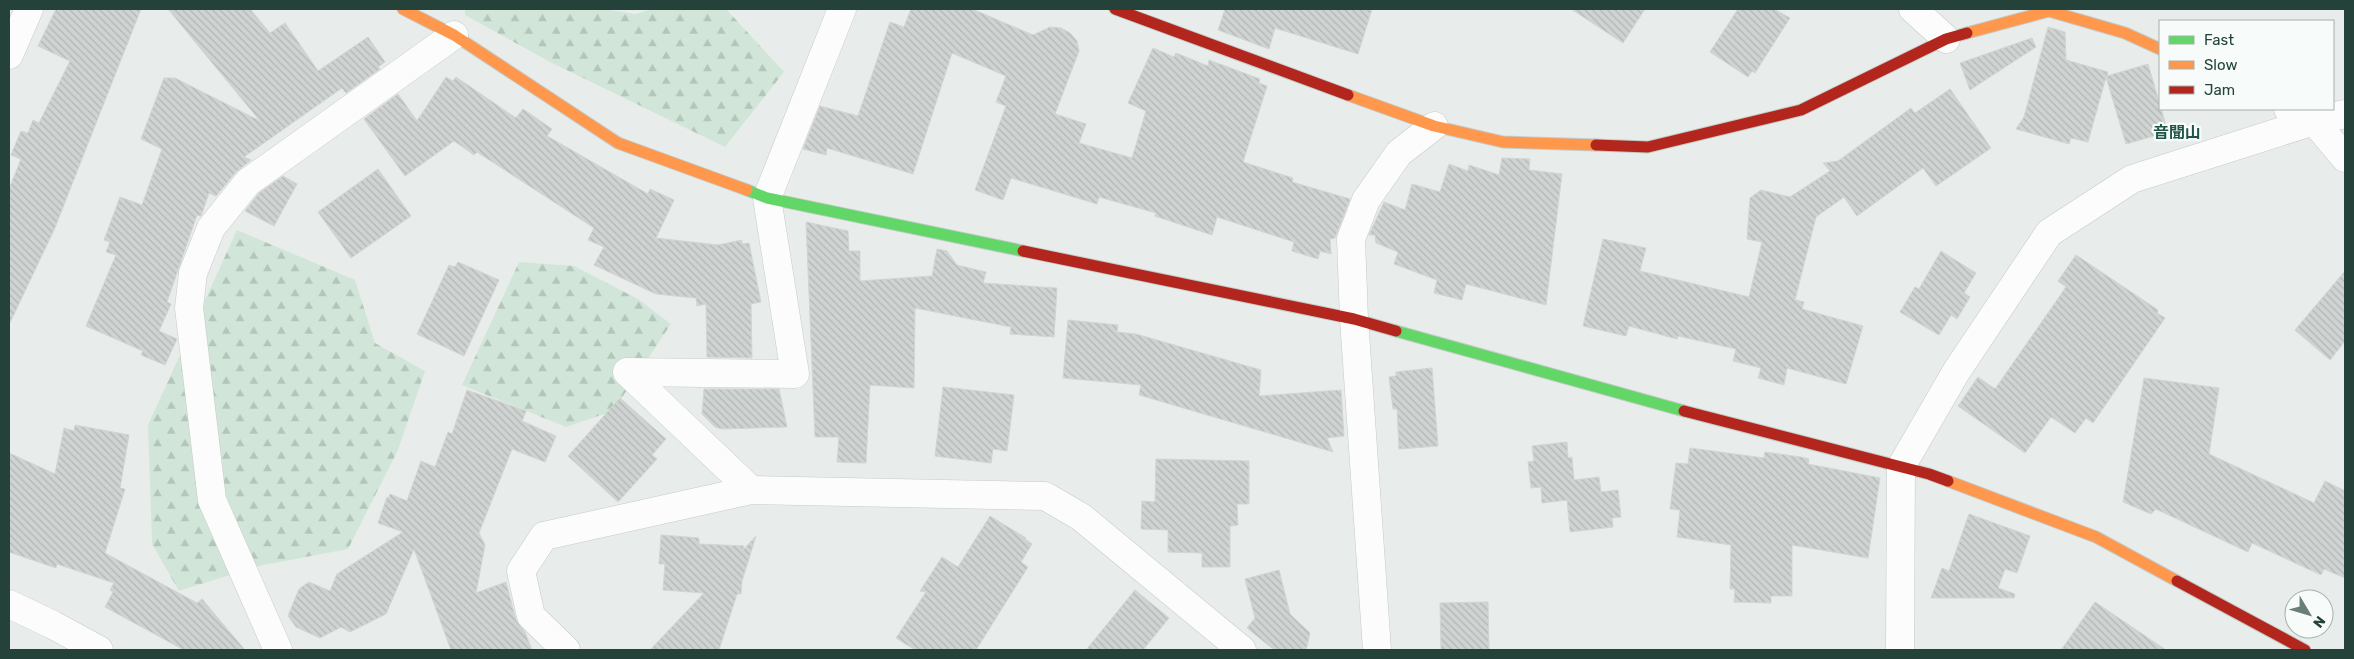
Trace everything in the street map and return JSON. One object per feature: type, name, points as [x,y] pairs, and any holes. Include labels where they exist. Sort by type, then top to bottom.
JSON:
[{"type":"street","points":[[9,55],[29,9]]},
{"type":"street","points":[[403,9],[454,35],[618,143],[767,198],[1354,318],[1632,397],[1929,474],[2096,537],[2305,650]]},
{"type":"street","points":[[751,490],[627,372],[795,374],[767,198],[842,9]]},
{"type":"street","points":[[1114,9],[1434,126],[1503,142],[1648,147],[1801,110],[1946,40],[2049,11],[2125,33],[2159,49]]},
{"type":"street","points":[[1913,9],[1946,40]]},
{"type":"street","points":[[278,650],[212,500],[189,308],[193,273],[211,228],[248,182],[454,35]]},
{"type":"street","points":[[2290,110],[2314,121],[2345,158]]},
{"type":"street","points":[[1900,650],[1902,467],[1956,372],[2049,233],[2132,179],[2314,121],[2345,114]]},
{"type":"street","points":[[1377,650],[1354,318],[1351,239],[1366,200],[1399,154],[1434,126]]},
{"type":"street","points":[[566,650],[531,616],[522,571],[544,536],[751,490],[1045,496],[1081,517],[1242,650]]},
{"type":"street","points":[[9,604],[54,625],[99,650]]},
{"type":"green space","points":[[465,9],[603,9],[635,14],[653,9],[726,9],[784,72],[725,147],[550,62],[465,15]]},
{"type":"green space","points":[[237,230],[355,280],[375,343],[425,371],[398,450],[348,549],[258,566],[179,591],[152,544],[148,425]]},
{"type":"green space","points":[[519,262],[574,266],[638,299],[671,324],[613,411],[566,427],[462,385]]},
{"type":"building","points":[[56,9],[141,9],[54,230],[9,325],[9,189],[21,159],[11,155],[21,131],[28,133],[33,120],[39,123],[70,61],[38,46]]},
{"type":"building","points":[[168,9],[250,9],[270,33],[285,23],[318,71],[368,37],[385,62],[378,67],[380,69],[346,93],[342,88],[244,157],[251,160],[236,172],[216,196],[209,193],[201,216],[197,215],[167,302],[171,304],[159,331],[177,339],[165,365],[141,355],[143,351],[86,326],[116,255],[106,252],[110,242],[104,240],[120,197],[142,205],[162,149],[141,139],[164,78],[175,78],[260,121]]},
{"type":"building","points":[[911,9],[972,9],[1033,35],[1050,27],[1061,28],[1070,33],[1077,41],[1079,51],[1055,114],[1086,124],[1079,143],[1132,158],[1146,111],[1128,103],[1153,48],[1174,57],[1176,53],[1208,66],[1209,60],[1260,79],[1259,83],[1267,86],[1243,162],[1293,178],[1292,182],[1350,199],[1335,238],[1330,239],[1331,254],[1320,251],[1318,259],[1292,251],[1294,242],[1217,217],[1212,235],[1155,216],[1156,213],[1099,197],[1097,204],[1011,178],[1003,200],[975,190],[1006,106],[996,102],[1006,76],[952,53],[913,174],[827,148],[826,155],[803,149],[820,106],[858,116],[890,22],[904,27]]},
{"type":"building","points":[[1225,9],[1372,9],[1358,54],[1275,28],[1269,49],[1218,30]]},
{"type":"building","points":[[1571,9],[1645,9],[1623,43]]},
{"type":"building","points":[[1738,9],[1774,9],[1790,18],[1755,73],[1752,71],[1748,77],[1710,52]]},
{"type":"building","points":[[2048,27],[2065,32],[2066,60],[2108,72],[2107,76],[2148,64],[2159,101],[2159,110],[2162,110],[2168,132],[2126,144],[2106,77],[2088,142],[2071,138],[2069,144],[2016,129],[2024,117]]},
{"type":"building","points":[[2032,38],[2036,47],[1970,90],[1960,63]]},
{"type":"building","points":[[446,77],[453,81],[456,77],[516,118],[523,109],[552,129],[547,136],[648,194],[650,189],[674,200],[656,238],[718,245],[742,240],[742,244],[749,243],[761,302],[751,304],[752,358],[707,357],[706,304],[697,306],[696,298],[656,294],[594,265],[604,247],[588,240],[594,228],[477,152],[474,155],[454,141],[405,176],[364,119],[398,94],[417,121]]},
{"type":"building","points":[[1950,89],[1991,148],[1936,186],[1923,168],[1857,216],[1844,197],[1816,217],[1795,300],[1804,302],[1802,309],[1863,326],[1846,384],[1787,368],[1784,385],[1758,378],[1761,368],[1733,361],[1736,349],[1678,336],[1677,339],[1629,326],[1626,336],[1583,326],[1603,239],[1646,248],[1640,271],[1749,297],[1762,242],[1747,239],[1750,198],[1761,190],[1790,197],[1830,171],[1823,163],[1838,161],[1911,108],[1915,113]]},
{"type":"building","points":[[1502,158],[1530,159],[1529,170],[1562,174],[1546,305],[1466,284],[1462,300],[1434,293],[1437,280],[1394,264],[1398,252],[1376,243],[1375,235],[1369,235],[1384,202],[1405,210],[1412,184],[1440,192],[1449,164],[1468,171],[1469,165],[1499,175]]},
{"type":"building","points":[[378,169],[411,216],[351,258],[318,212]]},
{"type":"building","points":[[283,176],[297,184],[274,226],[245,211],[259,193]]},
{"type":"building","points":[[806,222],[848,231],[849,251],[860,251],[860,281],[932,276],[937,249],[947,251],[957,265],[986,272],[983,283],[1057,288],[1054,337],[1010,334],[1011,327],[915,308],[914,388],[870,385],[866,463],[837,462],[839,437],[815,437]]},
{"type":"building","points":[[1941,251],[1976,273],[1964,293],[1970,297],[1957,319],[1951,315],[1939,335],[1900,312],[1915,287],[1919,289]]},
{"type":"building","points":[[2076,255],[2158,310],[2157,313],[2165,318],[2093,423],[2086,418],[2075,433],[2051,417],[2025,453],[1958,406],[1978,377],[1995,389],[2066,287],[2058,281]]},
{"type":"building","points":[[458,262],[499,280],[464,356],[417,334],[449,265],[455,267]]},
{"type":"building","points":[[2345,271],[2345,341],[2330,360],[2295,330]]},
{"type":"building","points":[[1068,320],[1118,325],[1117,332],[1136,334],[1261,370],[1259,396],[1341,390],[1344,436],[1327,438],[1333,452],[1139,395],[1141,385],[1063,378]]},
{"type":"building","points":[[1432,368],[1438,446],[1399,449],[1397,409],[1393,409],[1389,377],[1396,376],[1396,372]]},
{"type":"building","points":[[2144,378],[2219,388],[2209,454],[2314,503],[2325,481],[2345,491],[2345,578],[2324,569],[2321,575],[2252,543],[2248,552],[2156,509],[2151,514],[2123,502]]},
{"type":"building","points":[[943,387],[1014,395],[1007,451],[993,449],[991,463],[935,456]]},
{"type":"building","points":[[704,389],[779,389],[787,427],[722,429],[715,427],[702,414]]},
{"type":"building","points":[[467,390],[526,411],[522,421],[556,436],[545,462],[512,449],[479,533],[485,545],[476,593],[506,582],[516,620],[525,632],[532,650],[451,650],[414,549],[386,614],[350,632],[341,627],[320,638],[296,627],[288,616],[299,589],[309,582],[330,591],[337,574],[403,532],[378,523],[387,497],[389,498],[390,494],[407,501],[421,461],[435,467],[448,432],[452,434]]},
{"type":"building","points":[[620,398],[666,439],[652,455],[657,459],[618,502],[568,456]]},
{"type":"building","points":[[75,425],[129,435],[120,488],[125,489],[105,553],[197,603],[202,599],[245,650],[184,650],[105,607],[113,592],[110,590],[114,583],[57,564],[56,568],[9,552],[9,453],[55,474],[64,428],[74,431]]},
{"type":"building","points":[[1567,442],[1568,458],[1572,457],[1574,480],[1599,477],[1601,492],[1618,490],[1621,517],[1612,518],[1613,527],[1570,532],[1567,500],[1542,503],[1541,487],[1531,488],[1528,462],[1534,461],[1532,446]]},
{"type":"building","points":[[1690,448],[1764,458],[1765,452],[1801,457],[1809,459],[1808,464],[1880,478],[1868,558],[1792,545],[1792,596],[1771,596],[1771,603],[1734,602],[1735,589],[1730,589],[1731,545],[1677,537],[1680,510],[1670,509],[1676,463],[1688,464]]},
{"type":"building","points":[[1156,459],[1249,461],[1249,504],[1237,504],[1238,525],[1230,526],[1230,567],[1202,567],[1202,553],[1168,552],[1168,530],[1141,529],[1142,501],[1155,502]]},
{"type":"building","points":[[1969,514],[2030,536],[2017,573],[2005,569],[1998,588],[2015,594],[2014,598],[1931,598],[1942,568],[1949,571]]},
{"type":"building","points":[[990,516],[1026,538],[1032,544],[1021,562],[1028,567],[976,650],[915,650],[896,638],[926,592],[920,591],[942,557],[958,567]]},
{"type":"building","points":[[661,535],[699,538],[699,544],[744,546],[743,550],[756,536],[742,581],[741,594],[737,594],[719,650],[650,650],[704,593],[663,590],[665,564],[659,564]]},
{"type":"building","points":[[1279,570],[1290,614],[1310,633],[1306,650],[1274,650],[1247,628],[1255,618],[1245,579]]},
{"type":"building","points":[[1135,590],[1169,618],[1143,650],[1086,650]]},
{"type":"building","points":[[1488,602],[1489,650],[1441,650],[1440,603]]},
{"type":"building","points":[[2095,602],[2166,650],[2061,650]]},
{"type":"traffic: fast","points":[[747,190],[767,198],[1023,251]]},
{"type":"traffic: fast","points":[[1396,331],[1684,411]]},
{"type":"traffic: slow","points":[[403,9],[454,35],[618,143],[747,190]]},
{"type":"traffic: slow","points":[[1967,33],[2049,11],[2125,33],[2159,49]]},
{"type":"traffic: slow","points":[[1348,95],[1434,126],[1503,142],[1596,145]]},
{"type":"traffic: slow","points":[[1948,481],[2096,537],[2177,581]]},
{"type":"traffic: jam","points":[[1115,9],[1348,95]]},
{"type":"traffic: jam","points":[[1596,145],[1648,147],[1801,110],[1946,39],[1967,33]]},
{"type":"traffic: jam","points":[[1023,251],[1354,319],[1396,331]]},
{"type":"traffic: jam","points":[[1684,411],[1929,474],[1948,481]]},
{"type":"traffic: jam","points":[[2177,581],[2305,650]]},
{"type":"district","name":"音聞山","points":[[2177,132]]}]
